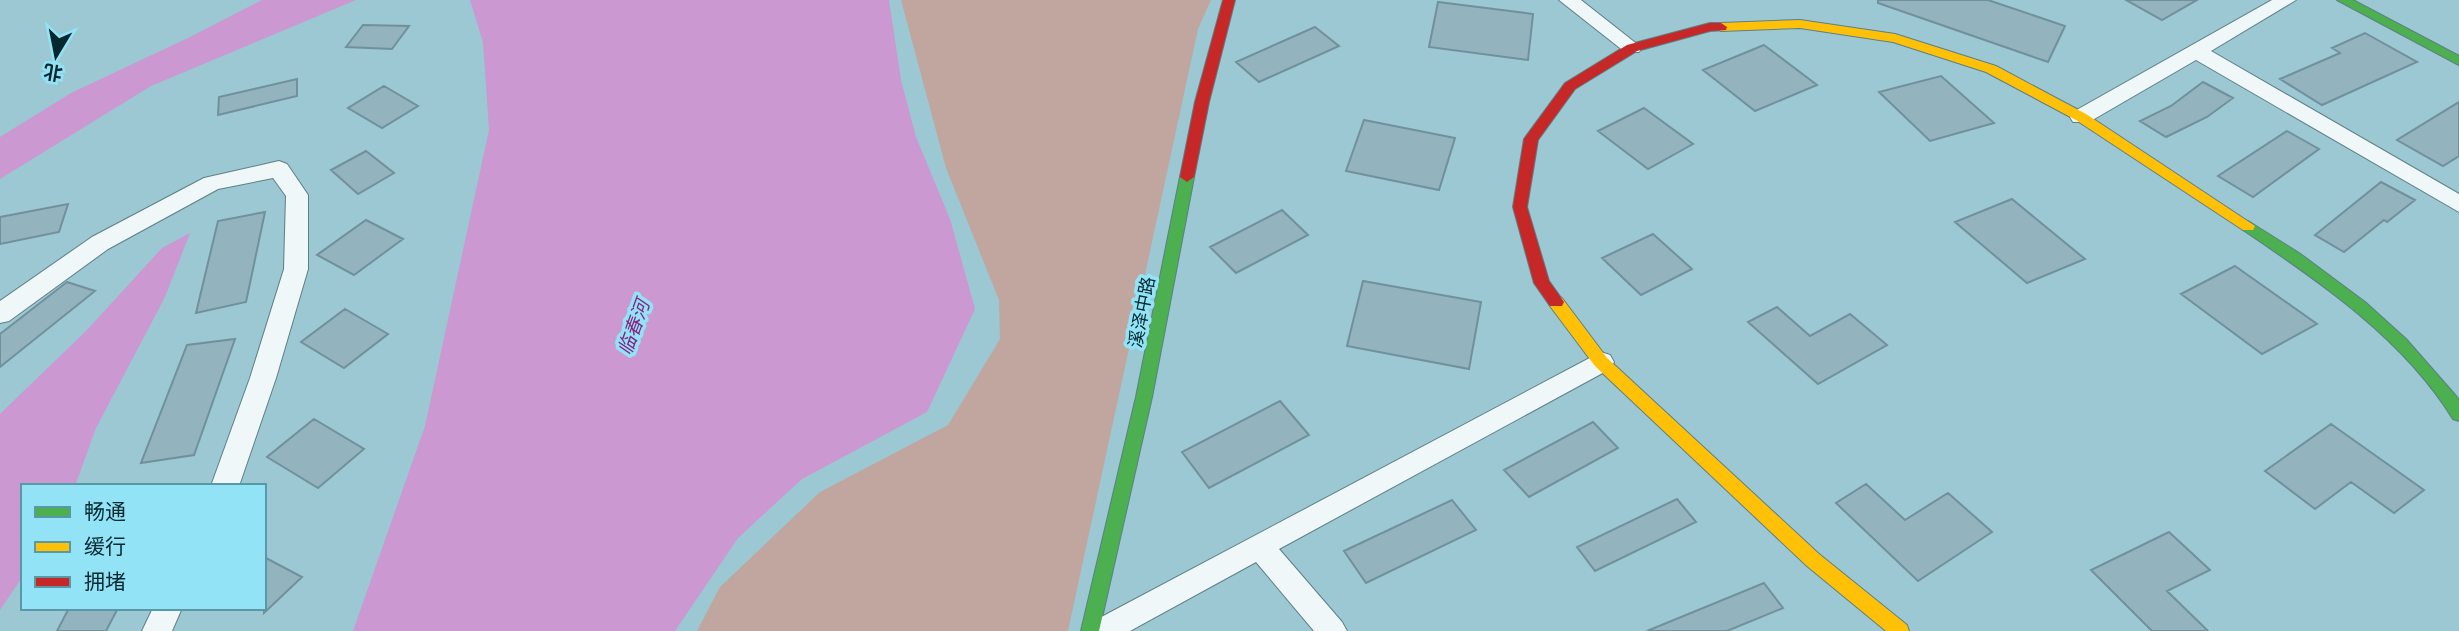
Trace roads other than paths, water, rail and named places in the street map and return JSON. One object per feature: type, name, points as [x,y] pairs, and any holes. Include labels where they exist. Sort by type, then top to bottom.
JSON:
[{"type":"street","name":"溪泽中路","points":[[1090,631],[1144,397],[1202,102],[1230,0]]},
{"type":"street","points":[[1569,0],[1632,48]]},
{"type":"street","points":[[2081,117],[2286,0]]},
{"type":"street","points":[[2343,0],[2459,61]]},
{"type":"street","points":[[1900,631],[1813,560],[1601,362],[1542,283],[1520,207],[1531,139],[1570,86],[1632,48],[1710,27],[1800,24],[1881,36],[1991,69],[2081,117],[2318,272],[2390,332],[2450,399],[2459,414]]},
{"type":"street","points":[[2196,51],[2459,204]]},
{"type":"street","points":[[0,314],[100,243],[212,183],[279,169],[297,195],[296,269],[263,378],[226,484]]},
{"type":"street","points":[[1102,631],[1601,362]]},
{"type":"street","points":[[1259,546],[1332,631]]},
{"type":"street","points":[[157,631],[167,610]]},
{"type":"water","points":[[262,0],[356,0],[151,86],[0,179],[0,137],[71,93]]},
{"type":"water","name":"临春河","points":[[470,0],[889,0],[901,80],[916,137],[950,219],[975,309],[927,412],[802,479],[738,538],[675,631],[353,631],[425,426],[489,130],[483,42]]},
{"type":"water","points":[[190,233],[165,297],[96,428],[76,484],[21,484],[21,579],[0,610],[0,414],[87,330],[162,248]]}]
